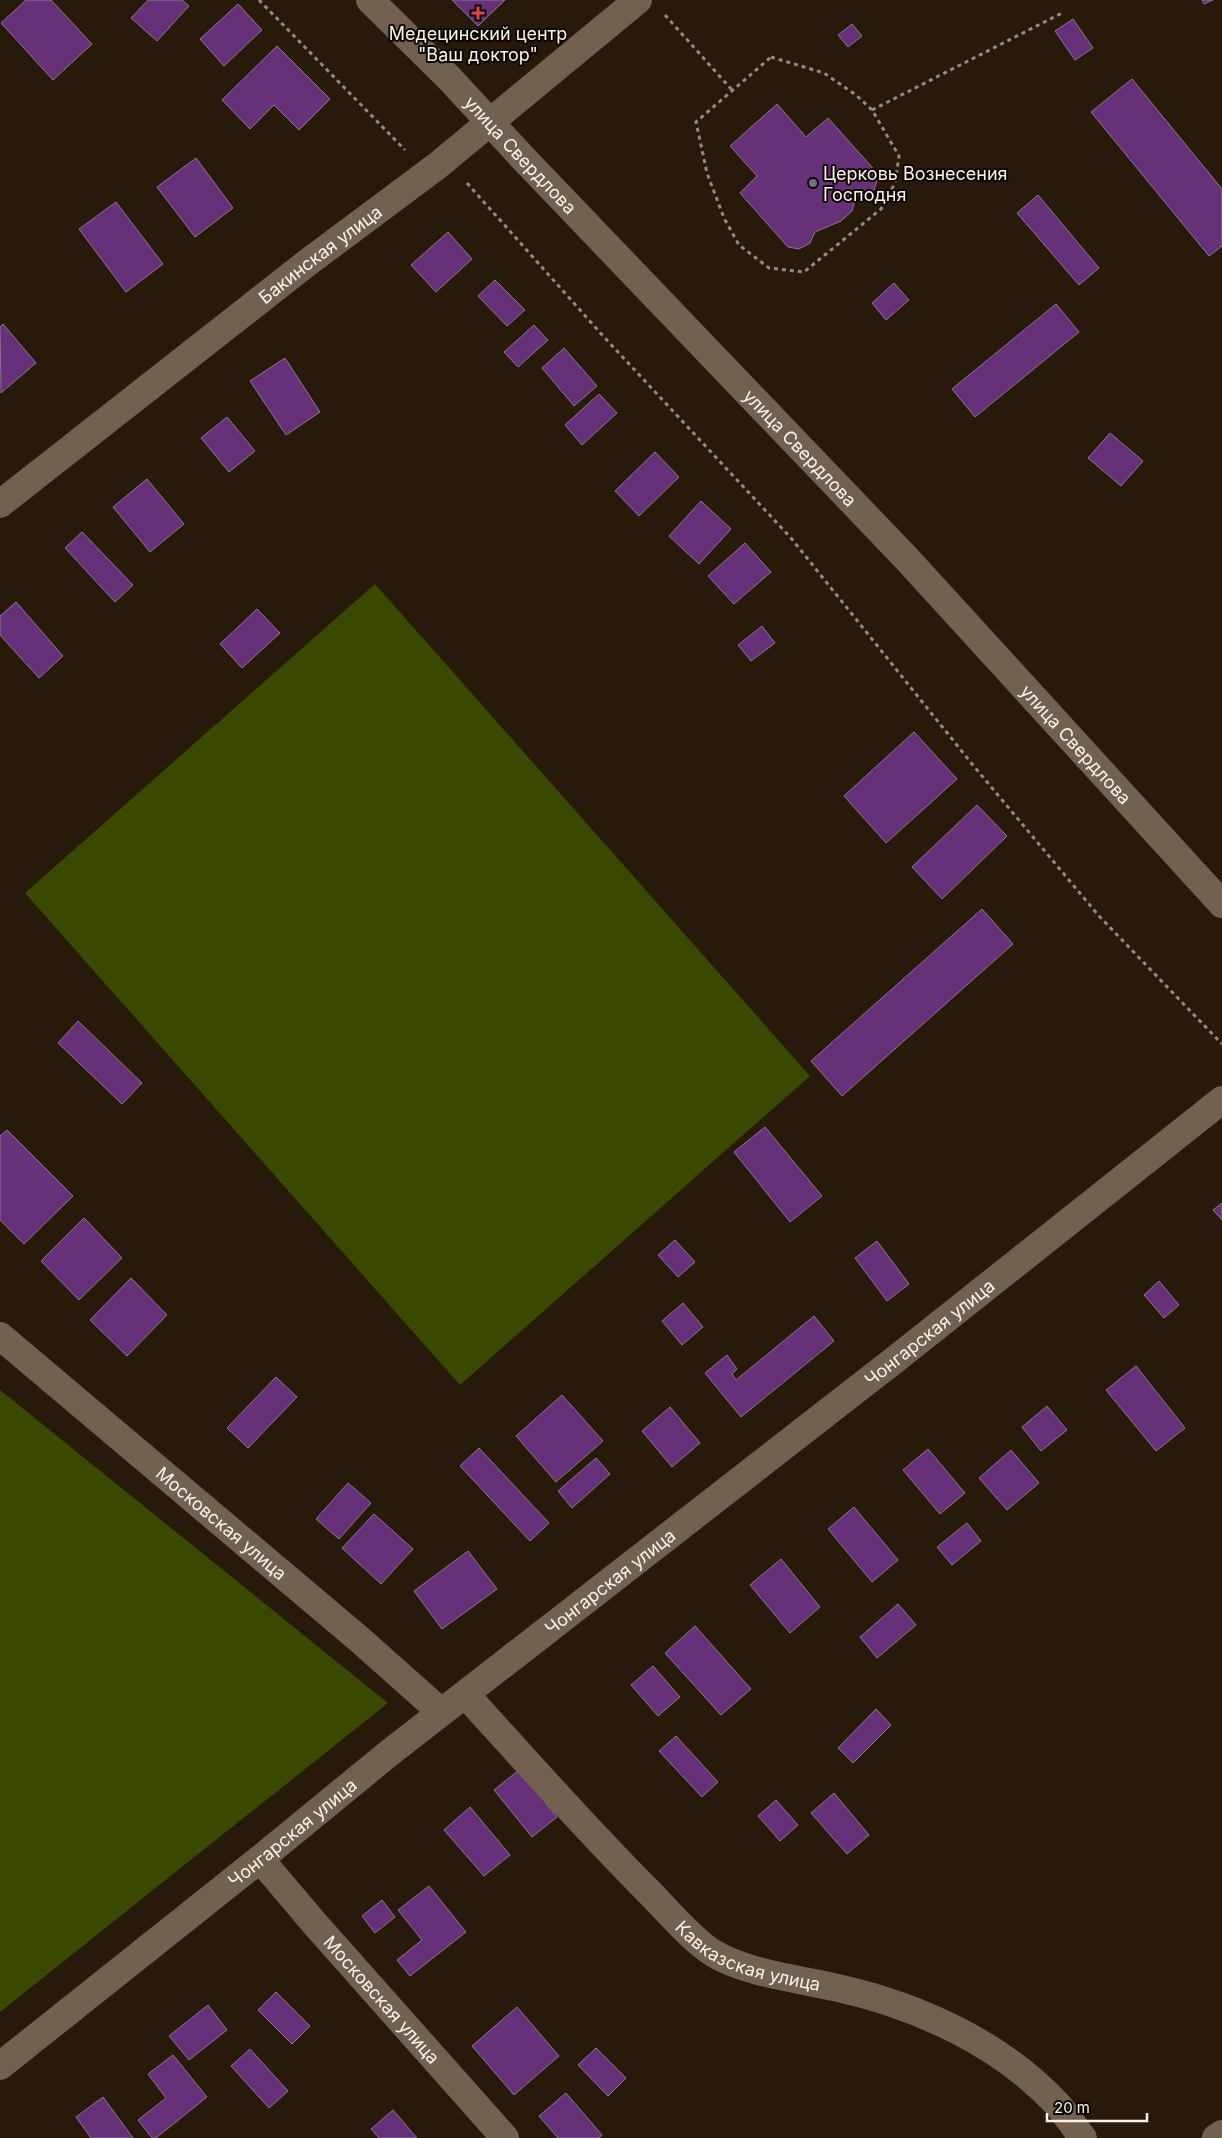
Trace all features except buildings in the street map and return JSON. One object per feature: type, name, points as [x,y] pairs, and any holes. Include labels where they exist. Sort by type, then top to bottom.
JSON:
[{"type":"street","name":"улица Свердлова","points":[[370,0],[491,122],[523,158],[907,559],[1222,904]]},
{"type":"street","name":"Бакинская улица","points":[[0,504],[307,263],[437,166],[638,0]]},
{"type":"street","name":"Чонгарская улица","points":[[0,2066],[441,1712],[466,1695],[897,1358],[1222,1100]]},
{"type":"street","name":"Московская улица","points":[[0,1336],[352,1633],[441,1712]]},
{"type":"street","name":"Кавказская улица","points":[[466,1695],[599,1842],[712,1953],[748,1968],[855,1992],[893,2003],[972,2038],[995,2051],[1036,2084],[1058,2105],[1083,2138]]},
{"type":"street","name":"Московская улица","points":[[260,1859],[315,1924],[505,2138]]},
{"type":"street","points":[[1216,2138],[1222,2134]]},
{"type":"path","points":[[259,0],[412,157],[462,178],[604,337],[791,538],[972,764],[1099,916],[1222,1044]]},
{"type":"path","points":[[872,110],[1064,12]]},
{"type":"path","points":[[664,13],[732,90]]},
{"type":"path","points":[[771,57],[824,73],[856,95],[872,110],[899,156],[895,183],[881,209],[804,272],[769,268],[739,245],[724,218],[707,173],[696,122],[732,90],[771,57]]},
{"type":"green space","points":[[375,584],[810,1076],[460,1385],[25,893]]},
{"type":"green space","points":[[0,1390],[388,1703],[0,2012]]},
{"type":"place","name":"Медецинский центр \"Ваш доктор\"","points":[[478,13]]},
{"type":"place","name":"Церковь Вознесения Господня","points":[[813,183]]}]
